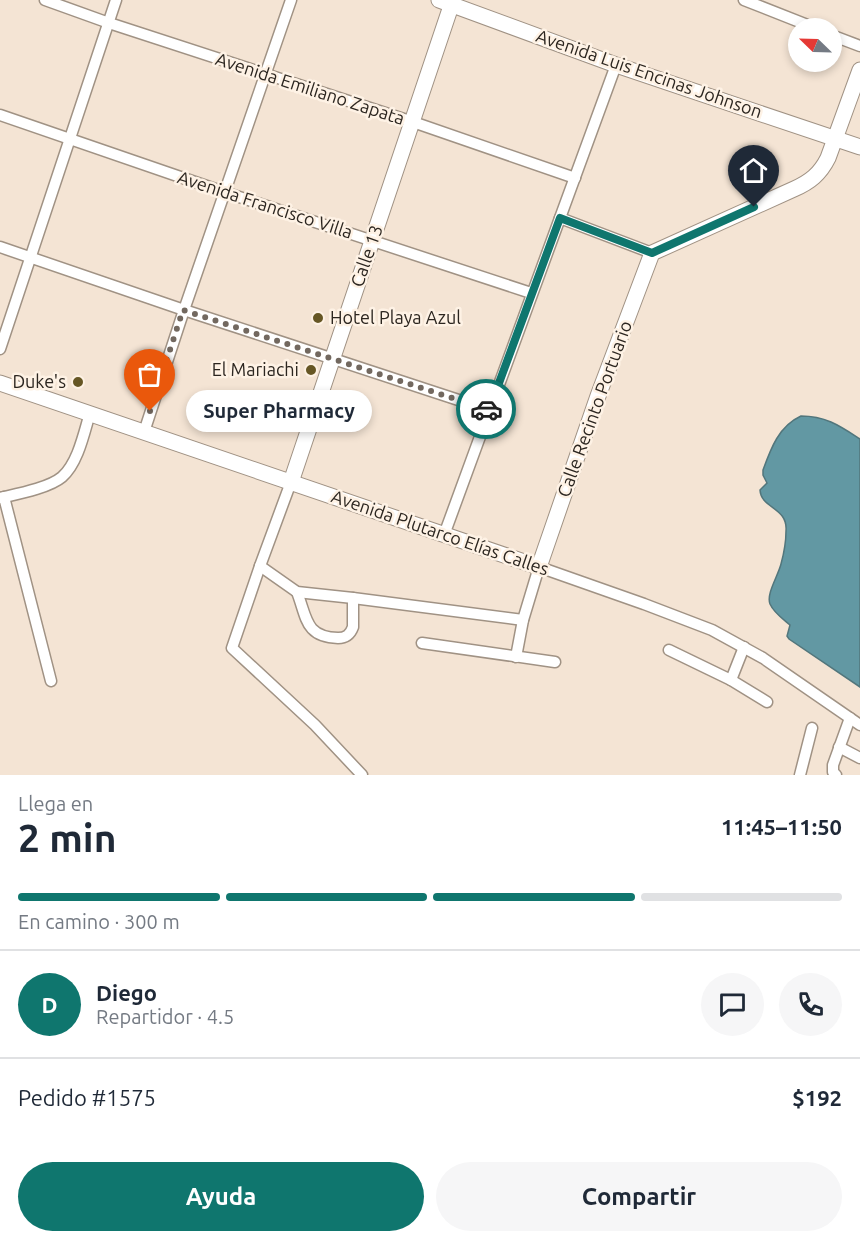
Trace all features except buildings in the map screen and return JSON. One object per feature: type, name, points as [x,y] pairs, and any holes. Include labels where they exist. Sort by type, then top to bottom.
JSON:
[{"type":"street","name":"Avenida Emiliano Zapata","points":[[45,0],[575,178]]},
{"type":"street","points":[[0,349],[116,0]]},
{"type":"street","points":[[144,432],[183,310],[291,0]]},
{"type":"street","points":[[744,0],[790,18]]},
{"type":"street","name":"Avenida Luis Encinas Johnson","points":[[448,1],[616,65],[860,147]]},
{"type":"street","name":"Calle 13","points":[[362,775],[315,725],[232,648],[291,482],[412,122],[448,1]]},
{"type":"street","points":[[842,39],[860,46]]},
{"type":"street","points":[[444,535],[616,65]]},
{"type":"street","points":[[560,218],[652,253],[794,189],[813,179],[822,169],[860,70]]},
{"type":"street","name":"Avenida Francisco Villa","points":[[0,115],[224,192],[531,293]]},
{"type":"street","points":[[0,247],[183,310],[489,410]]},
{"type":"street","name":"Calle Recinto Portuario","points":[[539,567],[598,396],[652,253]]},
{"type":"street","name":"Avenida Plutarco Elías Calles","points":[[0,383],[539,567],[712,630],[788,675],[860,725]]},
{"type":"street","points":[[51,681],[2,498],[49,484],[63,476],[75,458],[90,413]]},
{"type":"street","points":[[260,566],[297,592],[523,620]]},
{"type":"street","points":[[516,657],[523,620],[539,567]]},
{"type":"street","points":[[297,592],[309,627],[316,633],[327,637],[346,637],[351,632],[353,598]]},
{"type":"street","points":[[422,643],[555,662]]},
{"type":"street","points":[[730,680],[744,647]]},
{"type":"street","points":[[669,650],[730,680],[767,702]]},
{"type":"street","points":[[836,775],[832,769],[850,718]]},
{"type":"street","points":[[800,775],[812,728]]},
{"type":"street","points":[[839,747],[860,759]]},
{"type":"water","points":[[801,416],[825,420],[860,439],[860,687],[789,639],[787,636],[790,625],[776,613],[769,600],[780,569],[786,531],[783,517],[761,496],[760,490],[767,483],[763,470],[781,432],[793,420]]},
{"type":"way so far","points":[[150,411],[183,310],[486,409]]},
{"type":"place","name":"Hotel Playa Azul","points":[[318,318]]},
{"type":"place","name":"El Mariachi","points":[[311,370]]},
{"type":"place","name":"Duke's","points":[[78,382]]},
{"type":"place","name":"Super Pharmacy","points":[[150,411]]},
{"type":"route","points":[[486,409],[489,410],[560,218],[652,253],[754,207]]}]
